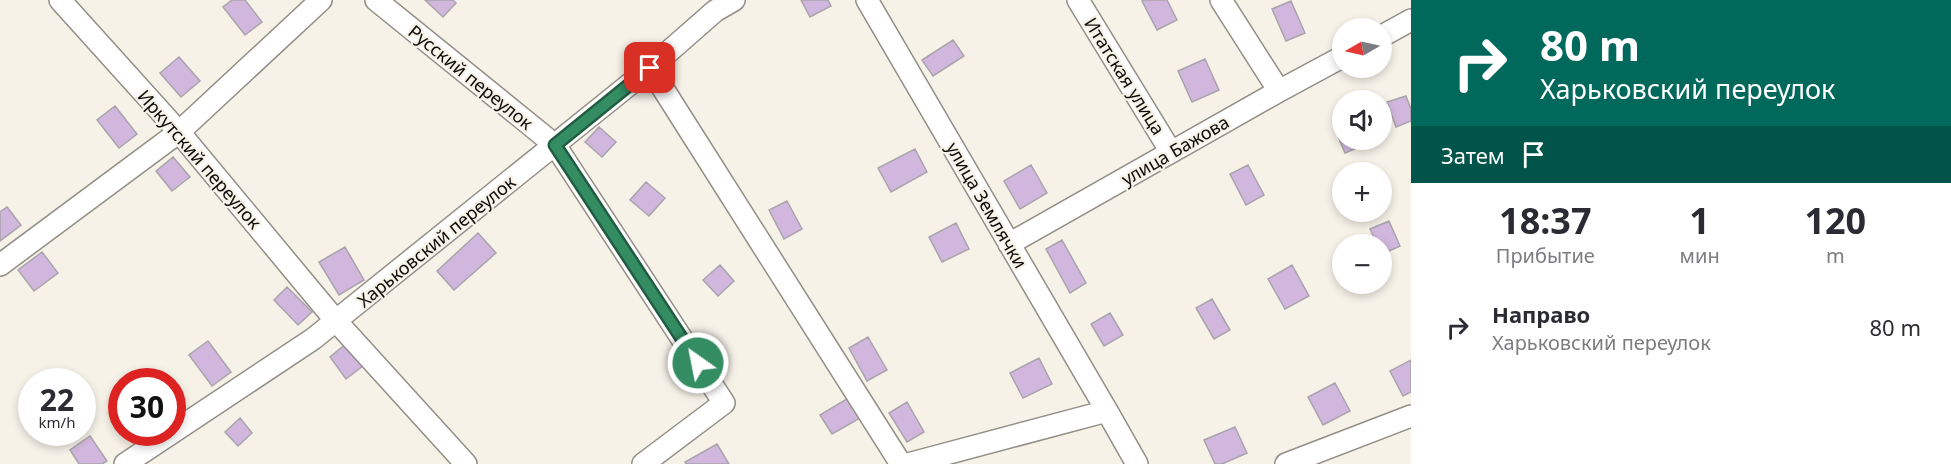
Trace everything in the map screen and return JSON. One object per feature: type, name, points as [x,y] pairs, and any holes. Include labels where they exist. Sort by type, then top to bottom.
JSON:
[{"type":"street","name":"Иркутский переулок","points":[[60,0],[179,132],[336,321],[466,464]]},
{"type":"street","points":[[0,265],[179,132],[321,0]]},
{"type":"street","name":"Русский переулок","points":[[376,0],[555,145],[724,403],[643,464]]},
{"type":"street","name":"Харьковский переулок","points":[[125,464],[313,339],[650,68],[710,6],[734,0]]},
{"type":"street","name":"улица Землячки","points":[[867,0],[1137,464]]},
{"type":"street","name":"Итатская улица","points":[[1078,0],[1171,152]]},
{"type":"street","points":[[1221,0],[1279,90]]},
{"type":"street","points":[[1392,30],[1411,20]]},
{"type":"street","name":"улица Бажова","points":[[1009,244],[1332,62]]},
{"type":"street","points":[[650,68],[902,464]]},
{"type":"street","points":[[908,464],[1107,411]]},
{"type":"street","points":[[1286,464],[1411,416]]},
{"type":"building","points":[[232,0],[245,0],[262,22],[245,35],[223,7]]},
{"type":"building","points":[[425,0],[453,0],[456,3],[443,17]]},
{"type":"building","points":[[801,0],[828,0],[831,6],[810,17]]},
{"type":"building","points":[[1167,0],[1177,20],[1157,30],[1142,1]]},
{"type":"building","points":[[1291,1],[1305,33],[1286,41],[1272,9]]},
{"type":"building","points":[[953,40],[964,56],[933,76],[922,60]]},
{"type":"building","points":[[179,57],[200,81],[181,97],[160,73]]},
{"type":"building","points":[[1205,59],[1219,90],[1192,102],[1178,71]]},
{"type":"building","points":[[1406,96],[1411,109],[1411,121],[1396,127],[1392,116],[1392,100]]},
{"type":"building","points":[[115,106],[137,134],[119,148],[97,120]]},
{"type":"building","points":[[599,127],[616,142],[602,157],[585,142]]},
{"type":"building","points":[[915,149],[927,172],[891,192],[878,168]]},
{"type":"building","points":[[173,157],[190,177],[172,191],[156,171]]},
{"type":"building","points":[[1031,165],[1047,193],[1020,209],[1004,181]]},
{"type":"building","points":[[1248,165],[1264,195],[1246,205],[1230,174]]},
{"type":"building","points":[[646,182],[665,198],[649,216],[630,200]]},
{"type":"building","points":[[787,201],[802,229],[784,239],[769,210]]},
{"type":"building","points":[[7,207],[21,225],[0,241],[0,212]]},
{"type":"building","points":[[1389,222],[1400,246],[1392,250],[1392,234],[1372,234],[1370,229]]},
{"type":"building","points":[[956,223],[969,249],[942,262],[929,237]]},
{"type":"building","points":[[478,233],[496,253],[454,290],[437,271]]},
{"type":"building","points":[[1062,240],[1086,283],[1070,293],[1046,249]]},
{"type":"building","points":[[345,247],[364,280],[339,295],[319,262]]},
{"type":"building","points":[[42,252],[58,273],[34,291],[18,270]]},
{"type":"building","points":[[720,265],[734,281],[718,296],[703,280]]},
{"type":"building","points":[[1292,265],[1309,296],[1285,309],[1268,279]]},
{"type":"building","points":[[287,287],[312,312],[298,325],[274,300]]},
{"type":"building","points":[[1212,299],[1230,330],[1214,339],[1196,308]]},
{"type":"building","points":[[1110,313],[1123,335],[1104,346],[1091,324]]},
{"type":"building","points":[[868,337],[887,370],[867,381],[849,348]]},
{"type":"building","points":[[208,341],[231,372],[212,386],[189,355]]},
{"type":"building","points":[[347,343],[364,365],[346,379],[330,357]]},
{"type":"building","points":[[1039,358],[1052,384],[1023,398],[1010,373]]},
{"type":"building","points":[[1411,360],[1411,392],[1403,396],[1390,371]]},
{"type":"building","points":[[1335,383],[1350,411],[1323,425],[1308,397]]},
{"type":"building","points":[[850,397],[862,417],[832,434],[820,415]]},
{"type":"building","points":[[907,402],[924,432],[907,442],[889,413]]},
{"type":"building","points":[[240,418],[252,433],[238,446],[225,432]]},
{"type":"building","points":[[1235,427],[1247,453],[1222,464],[1215,464],[1204,440]]},
{"type":"building","points":[[717,444],[729,464],[686,464],[685,462]]},
{"type":"building","points":[[96,445],[107,461],[102,464],[79,464],[70,450],[76,446]]},
{"type":"route","points":[[650,68],[555,145],[698,363]]}]
